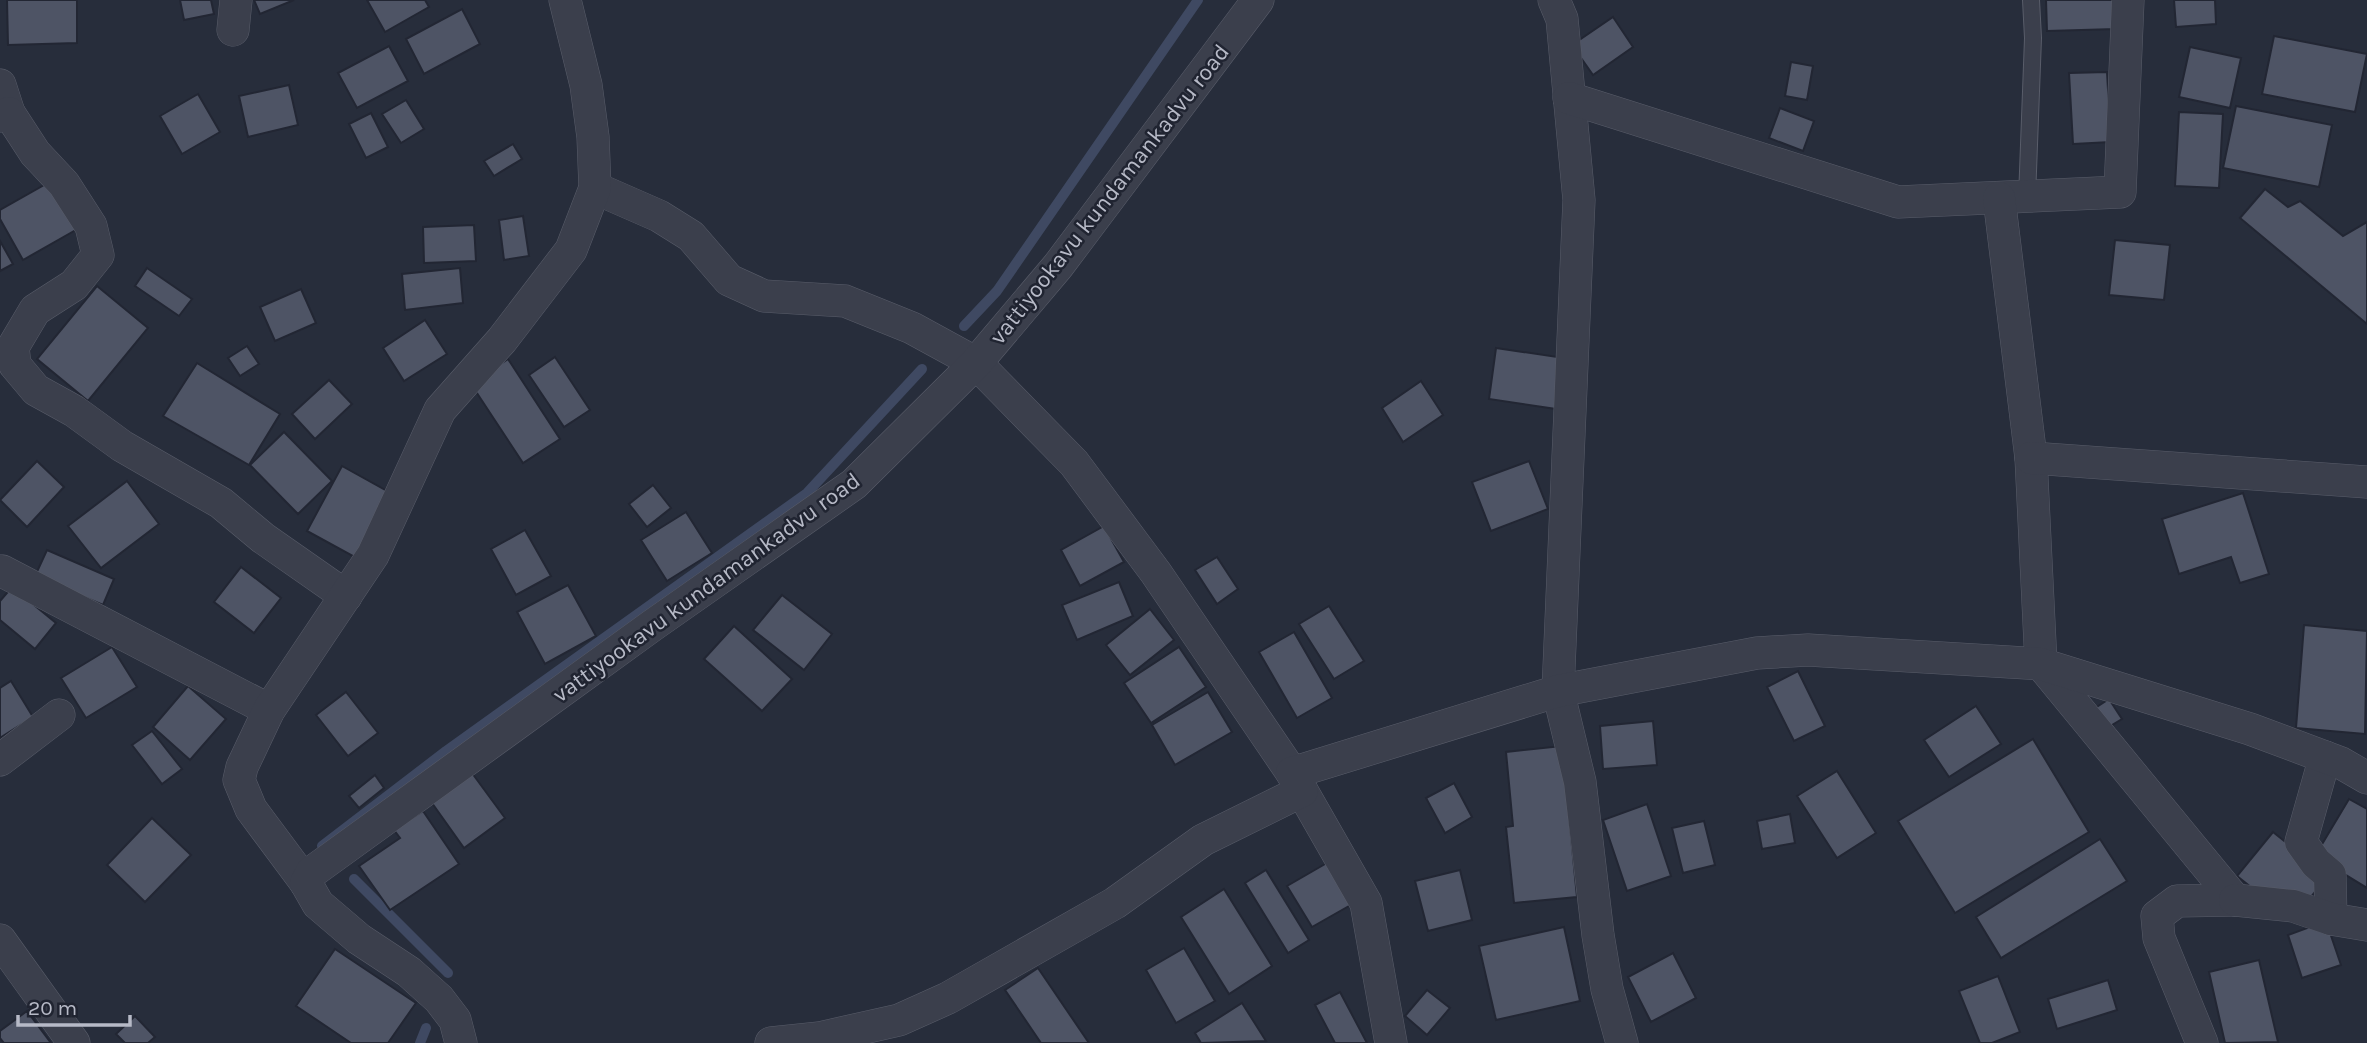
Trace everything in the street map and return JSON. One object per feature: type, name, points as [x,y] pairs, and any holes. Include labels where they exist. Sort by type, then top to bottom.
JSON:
[{"type":"street","points":[[461,1043],[455,1020],[439,999],[409,972],[359,939],[318,904],[306,883],[251,809],[239,780],[242,767],[269,710],[373,555],[440,411],[502,340],[571,250],[595,188],[593,137],[586,85],[565,0]]},
{"type":"street","name":"vattiyookavu kundamankadvu road","points":[[306,883],[312,872],[642,633],[854,484],[976,363],[1058,266],[1258,0]]},
{"type":"street","points":[[1554,0],[1562,19],[1578,200],[1558,691],[1580,782],[1598,935],[1607,989],[1622,1043]]},
{"type":"street","points":[[1569,98],[1898,202],[2120,192],[2128,0]]},
{"type":"street","points":[[3,105],[35,153],[64,184],[91,226],[98,255],[74,285],[35,310],[13,347],[15,365],[36,390],[74,411],[122,446],[221,503],[263,538],[346,596]]},
{"type":"street","points":[[595,188],[659,216],[691,236],[729,280],[764,296],[845,302],[912,328],[976,363],[1074,463],[1156,573],[1297,782],[1366,903],[1391,1043]]},
{"type":"street","points":[[2013,198],[2031,458],[2041,664],[2235,900]]},
{"type":"street","points":[[2031,458],[2367,482]]},
{"type":"street","points":[[2,571],[269,710]]},
{"type":"street","points":[[771,1043],[819,1038],[899,1020],[936,1003],[1115,903],[1203,840],[1297,782],[1558,691],[1756,653],[1808,650],[2041,664],[2250,729],[2341,763],[2367,778]]},
{"type":"street","points":[[0,760],[59,715]]},
{"type":"street","points":[[2326,757],[2301,842],[2316,863],[2330,876],[2331,919]]},
{"type":"street","points":[[2202,1043],[2159,938],[2157,916],[2177,901],[2235,900],[2293,906],[2331,919],[2367,925]]},
{"type":"street","points":[[0,940],[74,1043]]},
{"type":"lane","points":[[2013,198],[2033,38],[2031,0]]},
{"type":"building","points":[[7,0],[77,0],[77,43],[8,45]]},
{"type":"building","points":[[180,0],[211,0],[214,14],[184,20]]},
{"type":"building","points":[[254,0],[294,0],[260,14]]},
{"type":"building","points":[[367,0],[425,0],[429,7],[385,32]]},
{"type":"building","points":[[2046,0],[2115,0],[2116,29],[2047,31]]},
{"type":"building","points":[[2174,0],[2215,0],[2216,24],[2176,27]]},
{"type":"building","points":[[462,9],[480,44],[424,74],[406,39]]},
{"type":"building","points":[[1613,17],[1633,47],[1593,75],[1572,45]]},
{"type":"building","points":[[2274,36],[2367,54],[2355,112],[2262,94]]},
{"type":"building","points":[[389,46],[408,81],[357,108],[338,73]]},
{"type":"building","points":[[2190,47],[2241,58],[2230,108],[2179,97]]},
{"type":"building","points":[[1791,62],[1813,66],[1807,100],[1785,96]]},
{"type":"building","points":[[2107,72],[2111,142],[2073,144],[2069,73]]},
{"type":"building","points":[[289,85],[298,125],[248,137],[239,96]]},
{"type":"building","points":[[198,94],[220,132],[182,154],[160,116]]},
{"type":"building","points":[[406,100],[424,129],[401,143],[382,114]]},
{"type":"building","points":[[2236,106],[2332,125],[2319,187],[2223,168]]},
{"type":"building","points":[[1780,108],[1814,121],[1803,151],[1769,138]]},
{"type":"building","points":[[2179,112],[2223,114],[2219,188],[2175,186]]},
{"type":"building","points":[[371,113],[388,147],[366,158],[349,124]]},
{"type":"building","points":[[513,144],[522,159],[494,176],[484,161]]},
{"type":"building","points":[[53,180],[81,227],[23,260],[0,219],[0,210]]},
{"type":"building","points":[[2265,189],[2288,207],[2300,201],[2343,236],[2367,222],[2367,324],[2240,218]]},
{"type":"building","points":[[523,216],[529,256],[504,260],[499,220]]},
{"type":"building","points":[[474,225],[476,261],[424,263],[423,227]]},
{"type":"building","points":[[2115,240],[2170,245],[2164,300],[2109,295]]},
{"type":"building","points":[[0,241],[13,264],[0,271]]},
{"type":"building","points":[[147,268],[192,299],[179,316],[135,286]]},
{"type":"building","points":[[460,268],[463,303],[405,310],[402,274]]},
{"type":"building","points":[[97,286],[148,328],[88,401],[37,359]]},
{"type":"building","points":[[301,289],[316,323],[275,341],[260,307]]},
{"type":"building","points":[[425,320],[447,354],[404,381],[383,348]]},
{"type":"building","points":[[247,346],[259,364],[240,376],[228,358]]},
{"type":"building","points":[[1496,348],[1571,359],[1563,410],[1489,399]]},
{"type":"building","points":[[555,357],[590,410],[564,427],[529,375]]},
{"type":"building","points":[[508,359],[560,439],[523,463],[471,384]]},
{"type":"building","points":[[197,363],[280,414],[249,465],[163,416]]},
{"type":"building","points":[[329,380],[352,404],[315,439],[292,414]]},
{"type":"building","points":[[1421,381],[1443,415],[1403,442],[1382,408]]},
{"type":"building","points":[[284,432],[332,481],[298,514],[250,465]]},
{"type":"building","points":[[37,461],[64,487],[27,527],[0,500]]},
{"type":"building","points":[[1529,461],[1548,509],[1491,531],[1472,482]]},
{"type":"building","points":[[342,466],[396,496],[360,560],[307,531]]},
{"type":"building","points":[[127,481],[159,524],[101,568],[68,526]]},
{"type":"building","points":[[653,485],[671,508],[647,527],[629,504]]},
{"type":"building","points":[[2243,493],[2269,574],[2240,583],[2231,557],[2179,574],[2162,519]]},
{"type":"building","points":[[686,512],[712,553],[667,581],[641,540]]},
{"type":"building","points":[[1104,526],[1124,562],[1080,586],[1061,550]]},
{"type":"building","points":[[525,530],[551,576],[516,595],[491,549]]},
{"type":"building","points":[[47,550],[114,579],[103,605],[35,576]]},
{"type":"building","points":[[1217,557],[1238,589],[1217,604],[1195,570]]},
{"type":"building","points":[[241,567],[281,598],[254,633],[214,602]]},
{"type":"building","points":[[1119,582],[1133,616],[1077,640],[1062,605]]},
{"type":"building","points":[[568,585],[596,636],[545,664],[517,612]]},
{"type":"building","points":[[12,587],[56,623],[35,649],[0,620],[0,601]]},
{"type":"building","points":[[782,595],[832,634],[804,670],[753,630]]},
{"type":"building","points":[[1329,606],[1364,661],[1334,679],[1299,624]]},
{"type":"building","points":[[1150,609],[1174,640],[1130,675],[1106,645]]},
{"type":"building","points":[[2304,625],[2367,631],[2365,734],[2296,728]]},
{"type":"building","points":[[734,626],[792,679],[762,711],[704,659]]},
{"type":"building","points":[[1294,632],[1332,698],[1297,718],[1259,652]]},
{"type":"building","points":[[112,647],[137,687],[86,718],[61,678]]},
{"type":"building","points":[[1179,647],[1206,687],[1151,723],[1124,683]]},
{"type":"building","points":[[1798,671],[1825,726],[1794,741],[1767,687]]},
{"type":"building","points":[[11,681],[33,717],[0,738],[0,688]]},
{"type":"building","points":[[188,686],[226,719],[190,760],[153,727]]},
{"type":"building","points":[[346,692],[378,733],[348,756],[316,715]]},
{"type":"building","points":[[1208,692],[1232,732],[1175,765],[1152,725]]},
{"type":"building","points":[[2109,699],[2122,719],[2097,734],[2086,714]]},
{"type":"building","points":[[1976,706],[2001,744],[1949,777],[1924,740]]},
{"type":"building","points":[[1653,721],[1657,765],[1603,769],[1600,726]]},
{"type":"building","points":[[152,731],[182,769],[162,784],[132,745]]},
{"type":"building","points":[[2033,739],[2089,832],[1955,913],[1898,821]]},
{"type":"building","points":[[1562,746],[1577,897],[1514,903],[1506,827],[1513,826],[1506,752]]},
{"type":"building","points":[[1837,771],[1876,833],[1837,858],[1797,796]]},
{"type":"building","points":[[472,773],[505,818],[464,848],[432,803]]},
{"type":"building","points":[[375,775],[384,788],[359,808],[349,796]]},
{"type":"building","points":[[1454,783],[1472,817],[1445,833],[1426,798]]},
{"type":"building","points":[[2349,799],[2367,809],[2367,888],[2315,856]]},
{"type":"building","points":[[1647,804],[1671,876],[1627,891],[1603,820]]},
{"type":"building","points":[[423,811],[459,864],[390,910],[359,866],[400,838],[394,830]]},
{"type":"building","points":[[1790,814],[1795,843],[1762,849],[1757,821]]},
{"type":"building","points":[[152,818],[191,855],[145,902],[107,865]]},
{"type":"building","points":[[1704,821],[1715,865],[1683,873],[1672,828]]},
{"type":"building","points":[[2273,832],[2328,876],[2298,913],[2271,903],[2237,876]]},
{"type":"building","points":[[2100,839],[2127,881],[2001,958],[1976,917]]},
{"type":"building","points":[[1332,860],[1356,902],[1312,927],[1287,886]]},
{"type":"building","points":[[1266,870],[1309,940],[1288,953],[1245,883]]},
{"type":"building","points":[[1460,870],[1472,920],[1428,931],[1415,881]]},
{"type":"building","points":[[1224,889],[1272,966],[1229,994],[1181,917]]},
{"type":"building","points":[[2326,921],[2341,965],[2302,978],[2288,935]]},
{"type":"building","points":[[1564,927],[1580,1001],[1496,1020],[1479,946]]},
{"type":"building","points":[[1184,948],[1215,1001],[1176,1023],[1146,970]]},
{"type":"building","points":[[335,949],[416,1003],[388,1043],[351,1043],[296,1006]]},
{"type":"building","points":[[1673,953],[1696,998],[1651,1022],[1628,977]]},
{"type":"building","points":[[2259,960],[2278,1042],[2225,1043],[2209,972]]},
{"type":"building","points":[[1038,968],[1089,1043],[1041,1043],[1005,990]]},
{"type":"building","points":[[1998,976],[2020,1032],[1992,1043],[1980,1043],[1959,991]]},
{"type":"building","points":[[2108,980],[2117,1010],[2057,1029],[2048,999]]},
{"type":"building","points":[[1427,990],[1450,1008],[1427,1035],[1405,1016]]},
{"type":"building","points":[[1340,992],[1367,1043],[1335,1043],[1315,1005]]},
{"type":"building","points":[[1242,1003],[1266,1041],[1201,1043],[1195,1033]]},
{"type":"building","points":[[27,1011],[51,1043],[4,1043],[0,1038],[0,1031]]},
{"type":"building","points":[[135,1016],[155,1037],[148,1043],[125,1043],[116,1034]]},
{"type":"waterway","points":[[964,326],[997,291],[1198,0]]},
{"type":"waterway","points":[[322,846],[446,751],[807,493],[922,369]]},
{"type":"waterway","points":[[354,879],[448,973]]},
{"type":"waterway","points":[[420,1043],[426,1028]]}]
